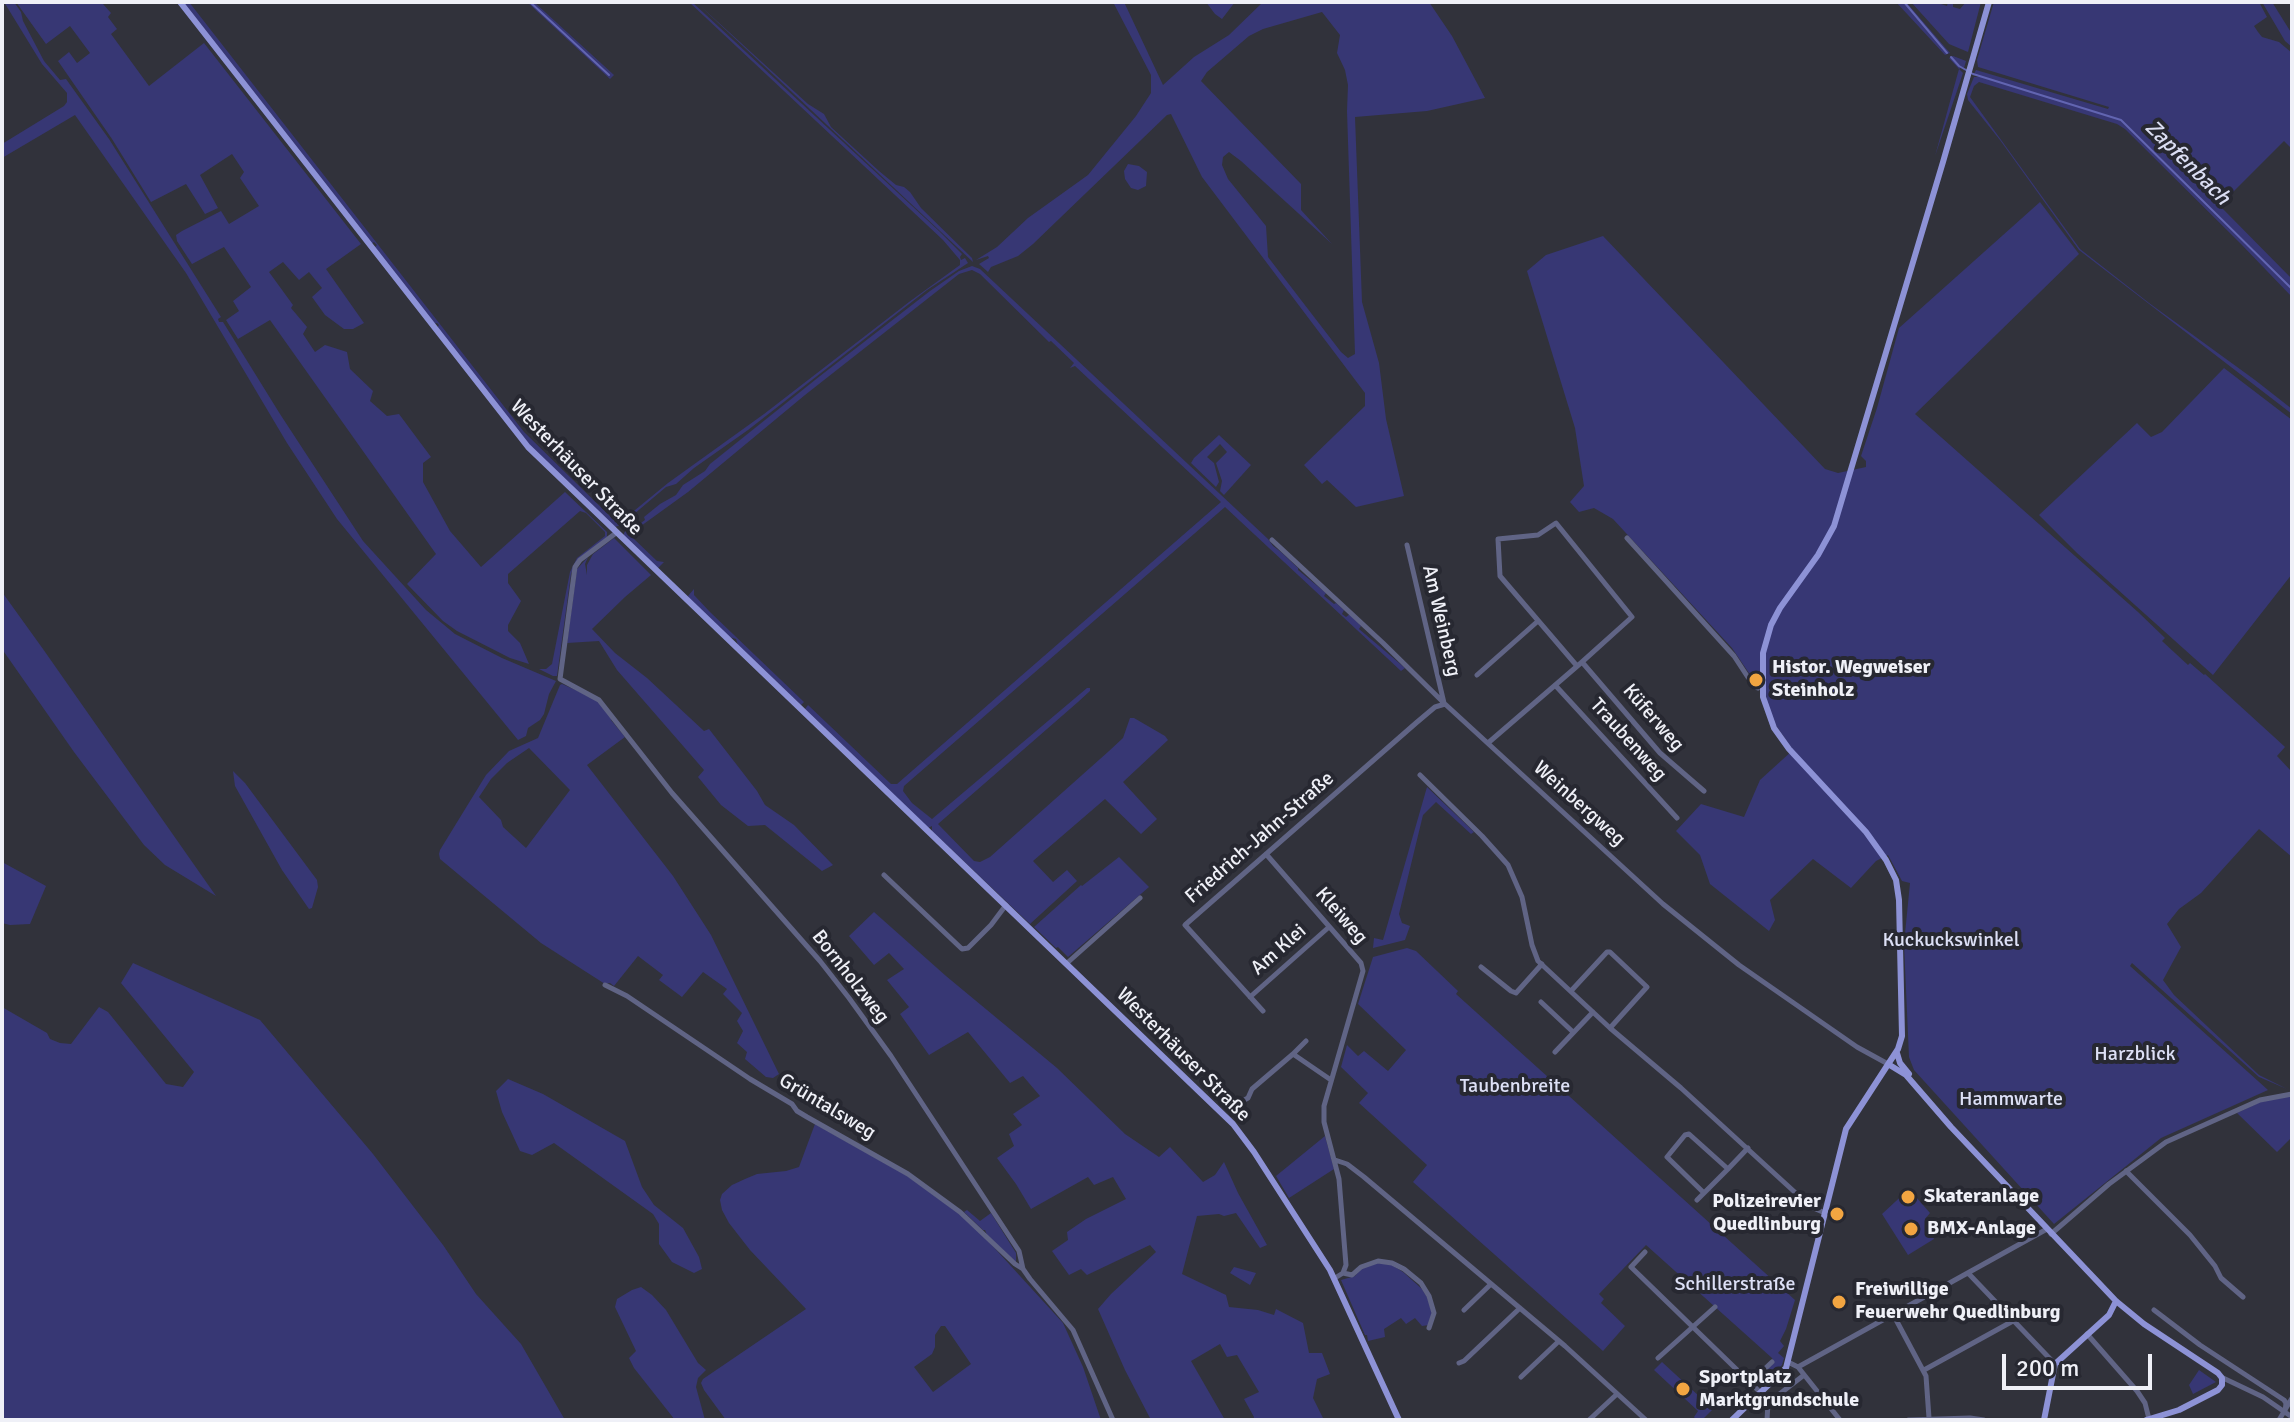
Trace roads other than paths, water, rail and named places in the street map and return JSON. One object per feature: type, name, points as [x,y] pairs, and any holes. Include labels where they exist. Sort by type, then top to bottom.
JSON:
[{"type":"main road","name":"Westerhäuser Straße","points":[[180,2],[516,434],[1233,1124],[1258,1157],[1335,1278],[1399,1420]]},
{"type":"main road","points":[[1909,1079],[1897,1057],[1902,1029],[1896,880],[1866,832],[1779,737],[1767,714],[1762,680],[1763,653],[1773,620],[1834,526],[1989,2]]},
{"type":"main road","points":[[1732,1420],[1783,1373],[1788,1362],[1846,1129],[1898,1049]]},
{"type":"main road","points":[[1888,1064],[1909,1079],[2116,1301],[2221,1377],[2222,1385],[2218,1390],[2179,1410],[2148,1420]]},
{"type":"main road","points":[[2044,1420],[2055,1364],[2109,1315],[2116,1301]]},
{"type":"street","points":[[1488,743],[1582,662],[1632,617],[1556,523],[1538,535],[1498,539],[1500,576],[1577,666]]},
{"type":"street","name":"Bornholzweg","points":[[616,533],[575,567],[560,679],[599,700],[672,793],[849,998],[899,1068],[1019,1251],[1023,1269],[1073,1330],[1109,1419]]},
{"type":"street","points":[[1627,538],[1734,656],[1758,688]]},
{"type":"street","name":"Weinbergweg","points":[[1272,540],[1663,904],[1725,955],[1814,1018],[1888,1064]]},
{"type":"street","name":"Am Weinberg","points":[[1407,545],[1445,704]]},
{"type":"street","points":[[1477,675],[1538,621]]},
{"type":"street","name":"Küferweg","points":[[1582,662],[1660,753],[1704,791]]},
{"type":"street","name":"Traubenweg","points":[[1555,685],[1677,818]]},
{"type":"street","name":"Friedrich-Jahn-Straße","points":[[1263,1011],[1185,925],[1416,723],[1435,707],[1445,704]]},
{"type":"street","points":[[1420,775],[1508,865],[1522,897],[1535,957],[1610,1028],[1636,1047],[1814,1209],[1825,1213]]},
{"type":"street","name":"Kleiweg","points":[[1266,854],[1361,963],[1363,971],[1325,1100],[1324,1122],[1335,1160]]},
{"type":"street","points":[[884,875],[962,949],[968,948],[991,925],[1006,905]]},
{"type":"street","points":[[1066,964],[1140,898]]},
{"type":"street","name":"Am Klei","points":[[1250,997],[1329,927]]},
{"type":"street","points":[[1571,991],[1607,952],[1647,987],[1610,1028]]},
{"type":"street","points":[[1481,967],[1516,993],[1542,964]]},
{"type":"street","name":"Grüntalsweg","points":[[605,985],[627,996],[792,1104],[797,1111],[908,1174],[960,1212],[1023,1269]]},
{"type":"street","points":[[1541,1002],[1573,1032]]},
{"type":"street","points":[[1555,1052],[1593,1012]]},
{"type":"street","points":[[1235,1105],[1248,1098],[1252,1089],[1306,1041]]},
{"type":"street","points":[[1293,1054],[1331,1080]]},
{"type":"street","points":[[1798,1367],[2049,1232],[2166,1142],[2260,1100],[2292,1094]]},
{"type":"street","points":[[1704,1193],[1667,1158],[1685,1135],[1690,1135],[1728,1169]]},
{"type":"street","points":[[1697,1200],[1748,1148]]},
{"type":"street","points":[[1335,1278],[1343,1273],[1346,1265],[1335,1160],[1352,1167],[1559,1341],[1646,1420]]},
{"type":"street","points":[[2126,1171],[2190,1235],[2221,1278],[2243,1297]]},
{"type":"street","points":[[1645,1252],[1631,1267],[1761,1393],[1768,1403],[1767,1420]]},
{"type":"street","points":[[1343,1273],[1352,1275],[1361,1267],[1378,1261],[1404,1269],[1421,1283],[1429,1296],[1434,1313],[1429,1328]]},
{"type":"street","points":[[1969,1274],[2055,1364]]},
{"type":"street","points":[[1464,1310],[1491,1284]]},
{"type":"street","points":[[1658,1358],[1715,1307]]},
{"type":"street","points":[[1459,1363],[1520,1308]]},
{"type":"street","points":[[2154,1310],[2200,1345],[2284,1400],[2285,1412]]},
{"type":"street","points":[[1894,1316],[1924,1370],[1929,1418]]},
{"type":"street","points":[[1924,1370],[2013,1321]]},
{"type":"street","points":[[2087,1334],[2137,1391],[2145,1403],[2148,1420]]},
{"type":"street","points":[[1521,1377],[1559,1341]]},
{"type":"street","points":[[1751,1382],[1772,1362]]},
{"type":"street","points":[[1788,1362],[1798,1367],[1840,1420]]},
{"type":"street","points":[[1768,1403],[1804,1375]]},
{"type":"street","points":[[2221,1377],[2263,1397],[2292,1417]]},
{"type":"street","points":[[1589,1420],[1617,1394]]},
{"type":"street","points":[[2279,1420],[2292,1398]]},
{"type":"street","points":[[1908,1420],[1984,1420]]},
{"type":"waterway","points":[[530,2],[609,75]]},
{"type":"waterway","name":"Zapfenbach","points":[[1904,2],[1947,53]]},
{"type":"waterway","name":"Zapfenbach","points":[[1951,57],[1973,74],[2121,120],[2292,289]]},
{"type":"place","name":"Histor. Wegweiser Steinholz","points":[[1756,680]]},
{"type":"place","name":"Skateranlage","points":[[1908,1197]]},
{"type":"place","name":"Polizeirevier Quedlinburg","points":[[1837,1214]]},
{"type":"place","name":"BMX-Anlage","points":[[1911,1229]]},
{"type":"place","name":"Freiwillige Feuerwehr Quedlinburg","points":[[1839,1302]]},
{"type":"place","name":"Sportplatz Marktgrundschule","points":[[1683,1389]]},
{"type":"park label","name":"Kuckuckswinkel","points":[[1951,941]]},
{"type":"park label","name":"Harzblick","points":[[2135,1055]]},
{"type":"park label","name":"Taubenbreite","points":[[1515,1087]]},
{"type":"park label","name":"Hammwarte","points":[[2011,1100]]},
{"type":"park label","name":"Schillerstraße","points":[[1735,1285]]}]
